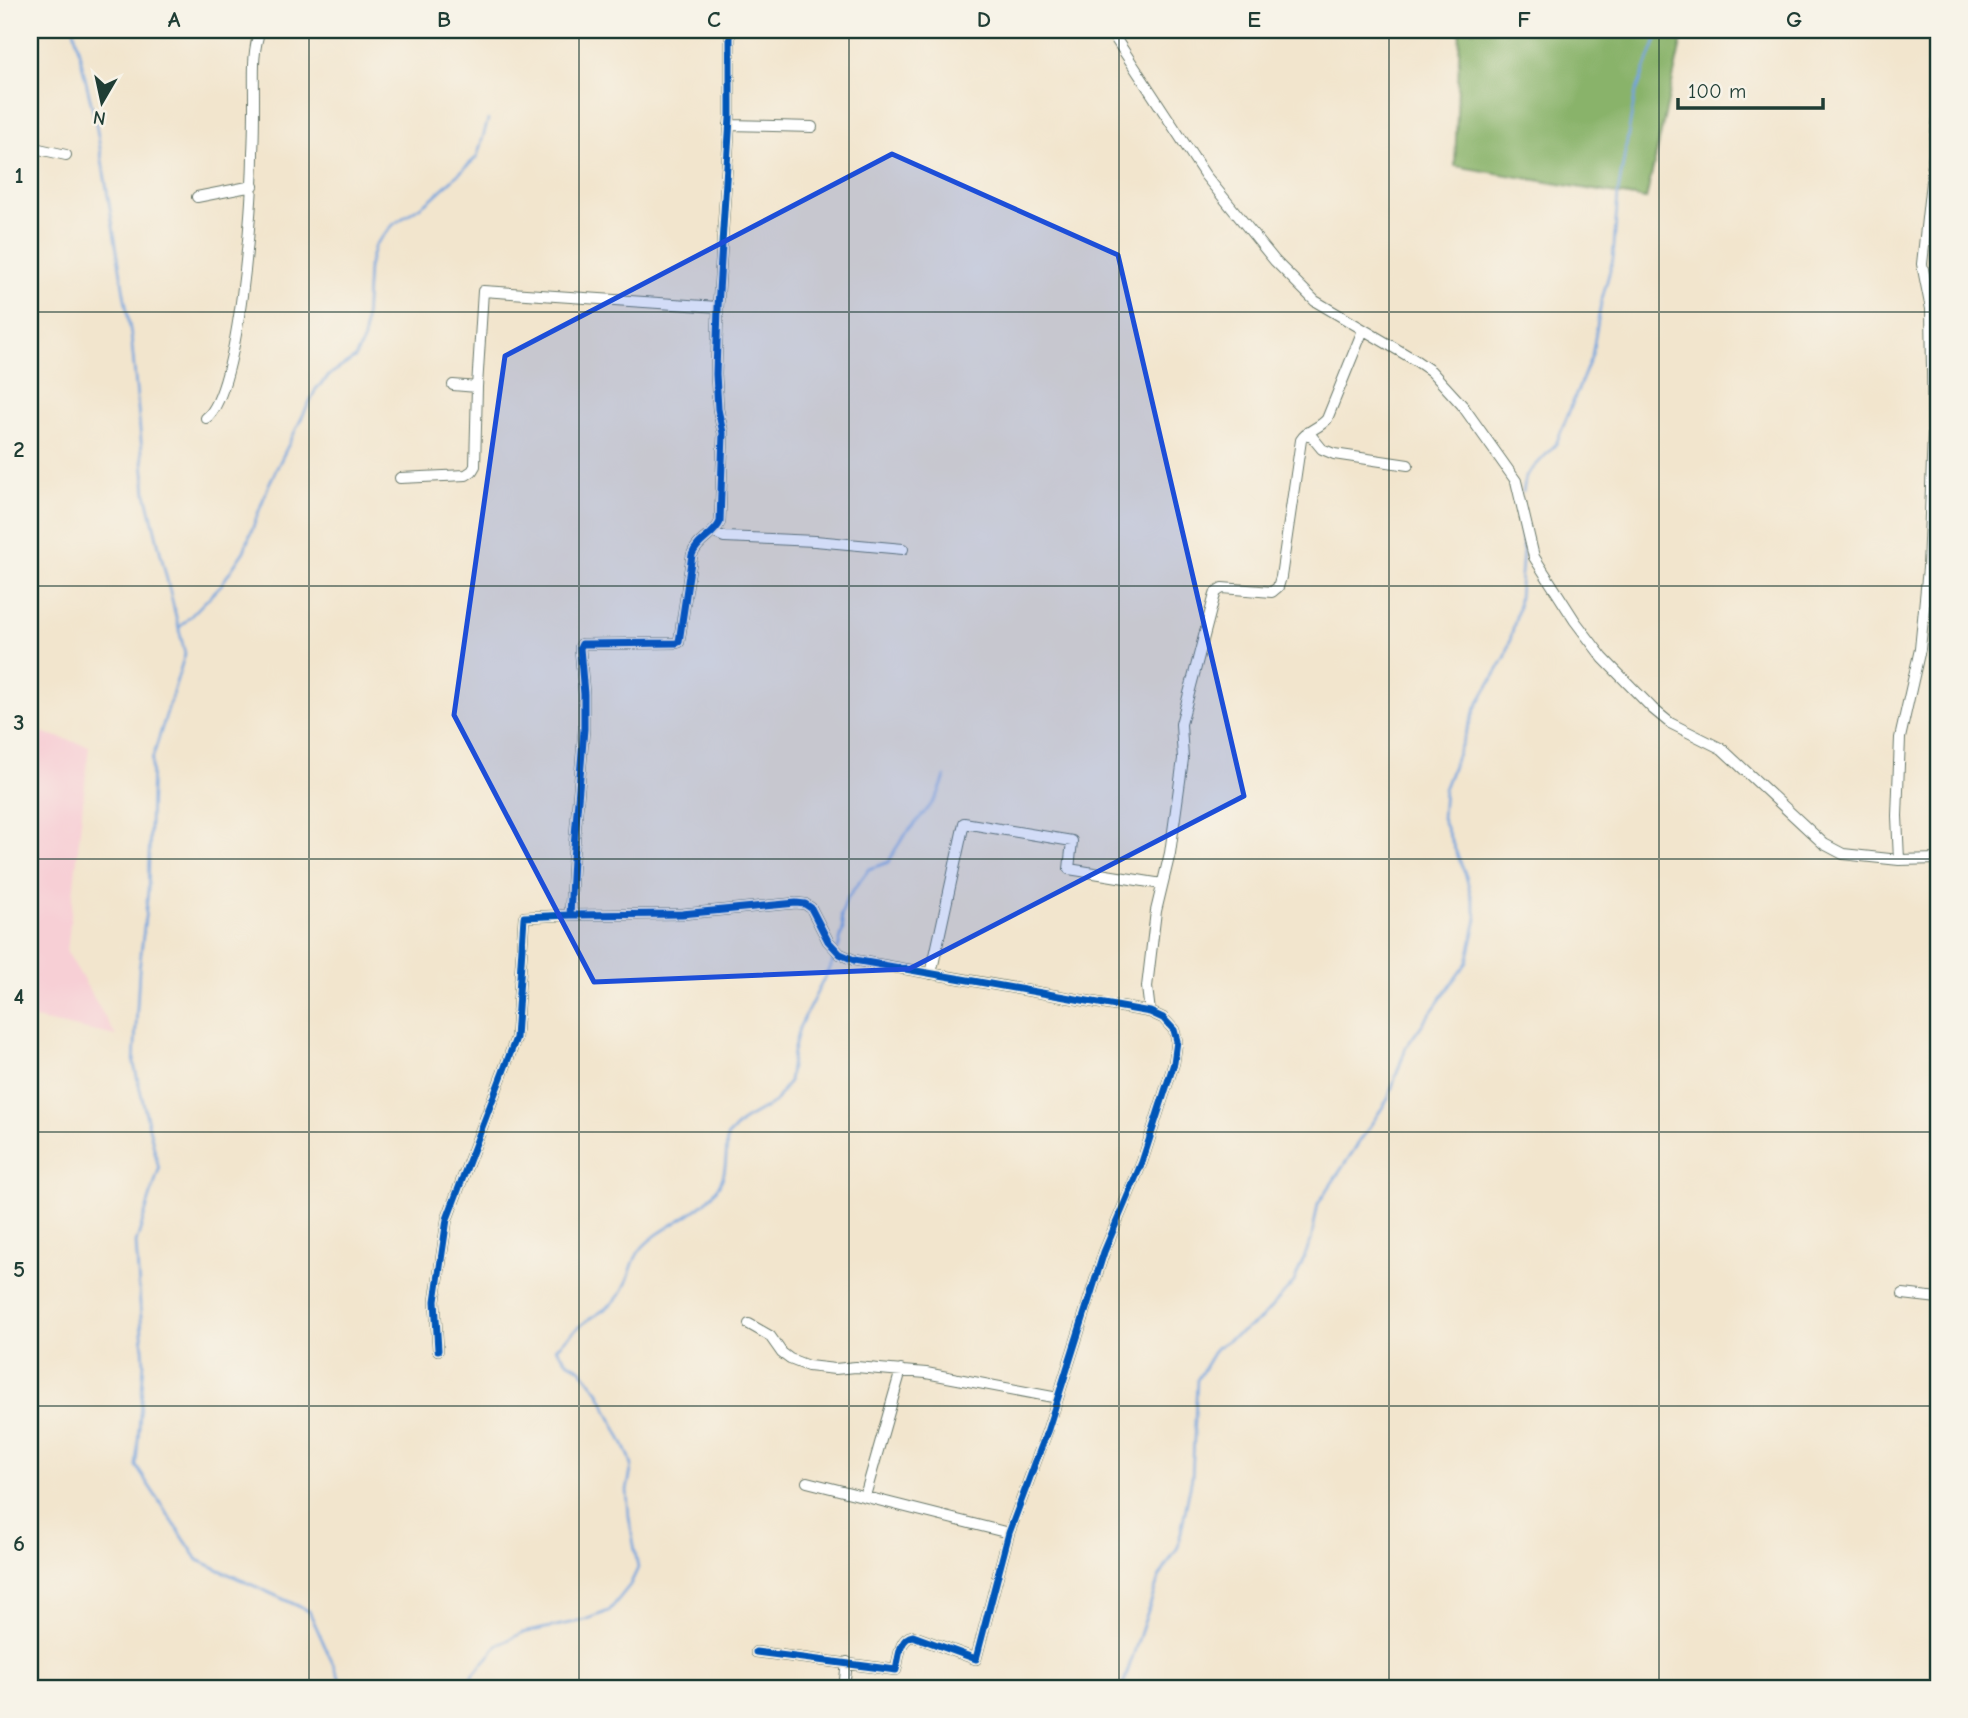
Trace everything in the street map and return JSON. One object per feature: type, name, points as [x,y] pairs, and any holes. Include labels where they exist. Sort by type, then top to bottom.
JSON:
[{"type":"street","points":[[206,418],[216,408],[236,336],[253,186],[254,57],[260,30]]},
{"type":"street","points":[[570,915],[584,729],[580,648],[582,644],[679,642],[692,555],[695,548],[718,528],[720,522],[723,433],[718,409],[716,374],[729,125],[730,30]]},
{"type":"street","points":[[1111,30],[1205,176],[1275,261],[1315,301],[1431,371],[1462,405],[1516,481],[1534,557],[1574,621],[1603,658],[1653,709],[1670,723],[1722,749],[1824,844],[1843,854],[1899,860],[1938,859]]},
{"type":"street","points":[[1899,860],[1897,816],[1900,738],[1920,649],[1928,568],[1933,433],[1931,309],[1922,264],[1938,118]]},
{"type":"street","points":[[729,125],[813,127]]},
{"type":"street","points":[[30,147],[66,155]]},
{"type":"street","points":[[197,197],[253,186]]},
{"type":"street","points":[[400,478],[466,475],[475,466],[482,291],[718,307]]},
{"type":"street","points":[[1150,1012],[1147,987],[1156,911],[1170,853],[1180,784],[1183,748],[1181,724],[1214,598],[1216,592],[1222,589],[1272,592],[1278,587],[1299,447],[1303,436],[1328,419],[1363,330]]},
{"type":"street","points":[[453,385],[477,387]]},
{"type":"street","points":[[1308,432],[1322,449],[1334,454],[1408,465]]},
{"type":"street","points":[[713,532],[724,537],[903,549]]},
{"type":"street","points":[[931,974],[964,822],[1072,841],[1069,869],[1162,884]]},
{"type":"street","points":[[438,1350],[435,1301],[447,1219],[516,1038],[524,917],[682,914],[805,904],[811,908],[828,941],[841,954],[854,960],[1150,1012],[1163,1018],[1174,1030],[1177,1041],[1174,1063],[1142,1162],[1104,1252],[1058,1398],[1009,1533],[975,1660],[913,1636],[907,1636],[903,1640],[896,1670],[756,1652]]},
{"type":"street","points":[[1903,1294],[1938,1298]]},
{"type":"street","points":[[749,1324],[770,1336],[782,1353],[800,1363],[835,1369],[856,1367],[926,1373],[1058,1398]]},
{"type":"street","points":[[865,1496],[901,1370]]},
{"type":"street","points":[[807,1482],[1009,1533]]},
{"type":"street","points":[[844,1688],[847,1662]]},
{"type":"highlighted area","points":[[892,154],[1118,255],[1244,796],[909,969],[594,982],[454,715],[505,356]]},
{"type":"shaded area","points":[[30,729],[89,746],[67,952],[116,1036],[30,1018]]},
{"type":"green space","points":[[1460,30],[1684,30],[1646,199],[1455,166]]},
{"type":"waterway","points":[[74,30],[96,124],[131,335],[146,493],[185,654],[152,760],[148,891],[139,971],[134,1064],[159,1169],[136,1243],[144,1363],[136,1466],[198,1560],[309,1611],[344,1688]]},
{"type":"waterway","points":[[1523,492],[1526,476],[1556,444],[1592,355],[1601,303],[1613,259],[1618,193],[1635,95],[1660,30]]},
{"type":"waterway","points":[[179,628],[221,585],[244,551],[269,484],[316,389],[332,373],[355,358],[364,339],[368,268],[375,245],[394,224],[430,200],[477,157],[488,120]]},
{"type":"waterway","points":[[1122,1688],[1159,1578],[1178,1547],[1192,1477],[1197,1380],[1216,1348],[1260,1320],[1294,1282],[1311,1241],[1318,1204],[1388,1099],[1406,1047],[1467,962],[1477,919],[1466,876],[1442,818],[1444,789],[1476,707],[1506,656],[1518,609],[1523,550],[1519,509]]},
{"type":"waterway","points":[[838,949],[843,929],[841,916],[846,900],[869,869],[889,862],[905,836],[936,798],[945,777]]},
{"type":"waterway","points":[[469,1688],[469,1680],[498,1645],[522,1633],[585,1620],[609,1611],[630,1585],[638,1568],[627,1490],[632,1466],[630,1458],[599,1392],[581,1369],[567,1361],[556,1348],[580,1326],[616,1300],[641,1249],[707,1201],[715,1191],[725,1170],[727,1137],[744,1120],[774,1103],[789,1081],[799,1028],[836,955]]},
{"type":"cycle path","points":[[438,1350],[435,1301],[447,1219],[516,1038],[524,917],[570,915],[584,729],[580,648],[582,644],[679,642],[692,555],[720,522],[723,433],[718,409],[716,374],[730,118],[730,30]]},
{"type":"cycle path","points":[[570,915],[682,914],[805,904],[811,908],[828,941],[840,954],[854,960],[1150,1012],[1163,1018],[1174,1030],[1177,1041],[1174,1063],[1142,1162],[1104,1252],[1048,1429],[1009,1533],[976,1659],[913,1636],[902,1644],[896,1670],[756,1652]]}]
